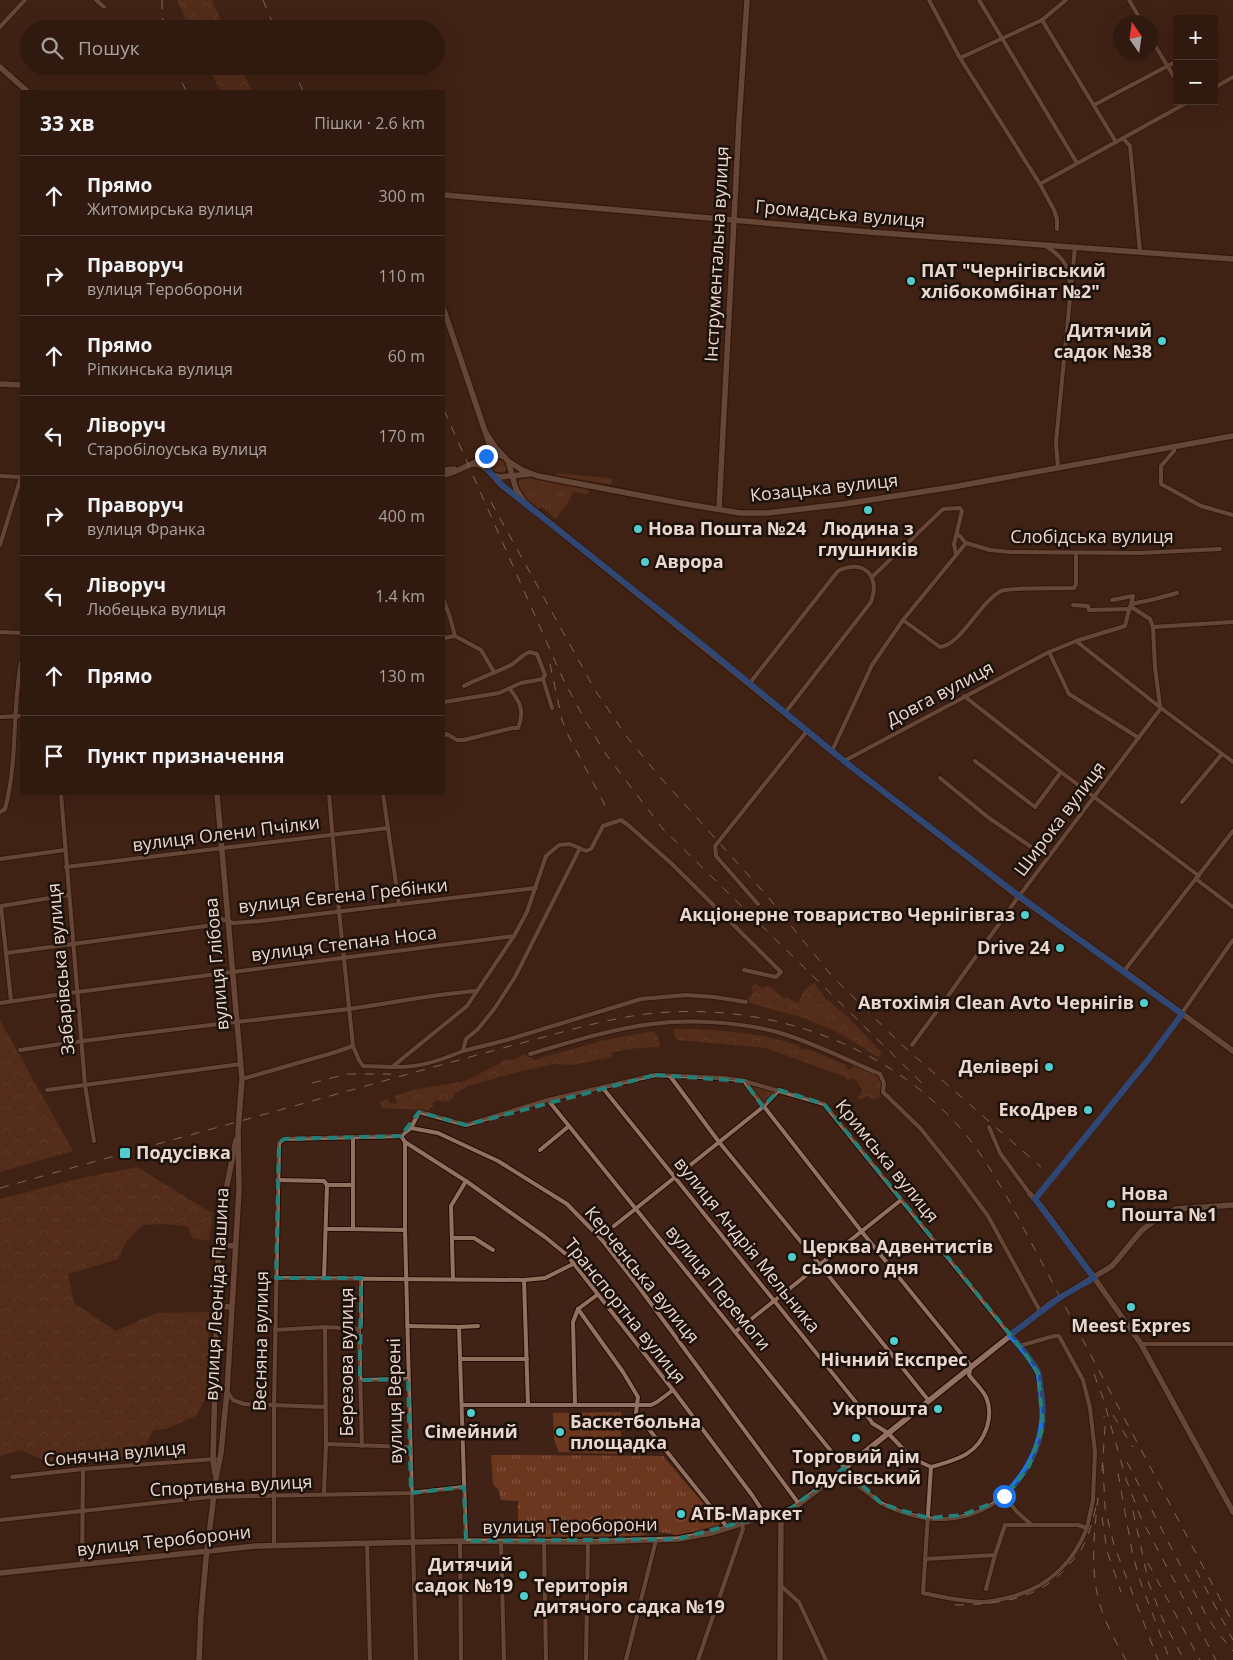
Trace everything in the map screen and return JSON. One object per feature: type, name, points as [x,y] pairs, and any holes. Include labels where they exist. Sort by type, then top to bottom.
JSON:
[{"type":"main road","name":"Інструментальна вулиця","points":[[719,509],[734,219],[748,0]]},
{"type":"main road","points":[[0,67],[26,90]]},
{"type":"main road","name":"Громадська вулиця","points":[[445,195],[734,219],[862,232],[1043,244],[1233,260]]},
{"type":"main road","points":[[445,313],[486,433],[491,459],[490,472]]},
{"type":"main road","points":[[0,384],[20,385]]},
{"type":"main road","points":[[486,433],[507,460],[516,489],[524,502]]},
{"type":"main road","name":"Козацька вулиця","points":[[507,460],[522,470],[534,474],[680,503],[753,513],[804,510],[953,487],[1233,436]]},
{"type":"main road","points":[[445,475],[480,461],[490,450]]},
{"type":"main road","points":[[480,461],[491,459],[507,460]]},
{"type":"main road","points":[[500,477],[508,471],[507,460]]},
{"type":"main road","points":[[474,464],[481,465],[490,472],[503,486],[844,761],[1019,896],[1233,1051]]},
{"type":"main road","points":[[445,470],[464,468]]},
{"type":"main road","points":[[490,472],[500,477],[534,474]]},
{"type":"main road","points":[[516,489],[516,481],[526,474]]},
{"type":"main road","name":"вулиця Глібова","points":[[217,795],[242,1079],[238,1131]]},
{"type":"main road","name":"вулиця Леоніда Пашина","points":[[216,1478],[212,1460],[218,1245],[222,1206],[238,1131]]},
{"type":"main road","name":"вулиця Леоніда Пашина","points":[[216,1478],[220,1459],[227,1391],[239,1190],[238,1131]]},
{"type":"main road","points":[[1030,1194],[1141,1344],[1233,1512]]},
{"type":"main road","name":"вулиця Тероборони","points":[[0,1573],[206,1550],[274,1545],[463,1541],[588,1542],[656,1540],[694,1537],[781,1512],[799,1504],[1040,1311],[1112,1266],[1142,1230],[1167,1213],[1188,1207],[1233,1205]]},
{"type":"main road","points":[[218,1245],[235,1246]]},
{"type":"main road","points":[[216,1306],[231,1307]]},
{"type":"main road","points":[[199,1660],[200,1615],[206,1550],[216,1478]]},
{"type":"main road","points":[[780,1660],[781,1512]]},
{"type":"street","points":[[0,27],[25,0]]},
{"type":"street","points":[[96,0],[104,8]]},
{"type":"street","points":[[929,0],[960,58],[1040,184],[1054,210],[1057,219],[1057,229]]},
{"type":"street","points":[[979,0],[1077,163]]},
{"type":"street","points":[[960,58],[1042,20],[1066,0]]},
{"type":"street","points":[[1129,0],[1138,15]]},
{"type":"street","points":[[1042,20],[1116,142]]},
{"type":"street","points":[[1158,51],[1173,76]]},
{"type":"street","points":[[1094,105],[1173,63]]},
{"type":"street","points":[[1218,86],[1233,77]]},
{"type":"street","points":[[1040,184],[1183,105]]},
{"type":"street","points":[[1123,138],[1130,146],[1140,252]]},
{"type":"street","points":[[1043,244],[1058,254],[1066,264],[1071,289]]},
{"type":"street","points":[[1058,468],[1056,442],[1075,247]]},
{"type":"street","points":[[1174,447],[1174,451],[1161,466],[1161,484],[1201,506],[1233,515]]},
{"type":"street","points":[[0,476],[20,477]]},
{"type":"street","points":[[0,545],[20,480]]},
{"type":"street","points":[[872,577],[943,509],[960,508],[962,511],[954,544],[956,555]]},
{"type":"street","name":"Слобідська вулиця","points":[[956,533],[966,543],[990,550],[1010,552],[1158,552],[1220,549]]},
{"type":"street","points":[[832,751],[872,665],[903,620],[966,543]]},
{"type":"street","points":[[903,620],[940,647],[945,647],[959,635],[991,598],[1003,590],[1074,588],[1076,584],[1076,553]]},
{"type":"street","points":[[749,684],[838,571],[848,568],[865,570],[872,577],[875,588],[871,602],[785,713]]},
{"type":"street","points":[[1073,605],[1088,606],[1090,610],[1130,606],[1177,592]]},
{"type":"street","points":[[1112,600],[1133,596],[1130,606]]},
{"type":"street","points":[[445,604],[455,636]]},
{"type":"street","points":[[1130,606],[1150,619],[1153,627],[1155,667],[1161,708]]},
{"type":"street","name":"Довга вулиця","points":[[844,761],[1048,652],[1124,626],[1130,606]]},
{"type":"street","points":[[1153,627],[1233,622]]},
{"type":"street","points":[[0,632],[20,633]]},
{"type":"street","points":[[445,638],[455,636],[481,650],[494,672]]},
{"type":"street","points":[[1076,641],[1233,762]]},
{"type":"street","points":[[464,686],[516,662],[529,652],[535,652],[538,654],[545,675],[543,678],[552,708]]},
{"type":"street","points":[[1048,652],[1069,694],[1139,738]]},
{"type":"street","points":[[0,812],[6,809],[12,775],[16,687],[20,667]]},
{"type":"street","points":[[445,702],[498,693],[521,683],[543,678]]},
{"type":"street","points":[[445,735],[456,740],[464,740],[518,728],[522,712],[520,703],[509,688]]},
{"type":"street","points":[[964,696],[1233,906]]},
{"type":"street","name":"Широка вулиця","points":[[912,1045],[1019,896],[1161,708]]},
{"type":"street","points":[[0,717],[20,716]]},
{"type":"street","points":[[758,904],[716,856],[715,846],[807,731]]},
{"type":"street","points":[[1182,802],[1222,754]]},
{"type":"street","points":[[975,761],[1035,807],[1061,772]]},
{"type":"street","points":[[940,778],[989,818],[1043,855]]},
{"type":"street","name":"Забарівська вулиця","points":[[61,795],[85,1085],[94,1141]]},
{"type":"street","points":[[329,795],[343,957],[353,1046],[358,1060],[364,1066],[409,1068],[435,1062],[463,1051],[507,1040],[641,999],[686,995],[746,1002]]},
{"type":"street","points":[[383,795],[399,904]]},
{"type":"street","points":[[392,1067],[467,1006],[514,936],[527,912],[546,856],[558,845],[570,844],[586,851],[591,849],[603,826],[621,820],[672,864],[780,972],[776,977],[744,970]]},
{"type":"street","name":"вулиця Олени Пчілки","points":[[66,867],[388,828]]},
{"type":"street","points":[[1124,971],[1233,831]]},
{"type":"street","points":[[463,1051],[466,1039],[478,1029],[495,1008],[515,977],[580,848]]},
{"type":"street","points":[[0,859],[65,850]]},
{"type":"street","name":"вулиця Євгена Гребінки","points":[[6,953],[206,926],[221,919],[233,923],[260,921],[536,888]]},
{"type":"street","points":[[11,1001],[1,906],[68,895]]},
{"type":"street","name":"вулиця Степана Носа","points":[[0,1004],[77,992],[514,936]]},
{"type":"street","points":[[1035,1199],[1148,1060],[1233,940]]},
{"type":"street","points":[[20,1050],[350,1008],[449,993],[477,991]]},
{"type":"street","points":[[530,1054],[585,1038],[652,1024],[707,1022],[740,1025],[776,1032],[804,1041],[880,1074],[884,1083],[883,1092],[921,1129],[988,1216],[1040,1311]]},
{"type":"street","points":[[242,1079],[353,1046]]},
{"type":"street","points":[[47,1090],[241,1064]]},
{"type":"street","name":"Кримська вулиця","points":[[410,1128],[418,1112],[466,1125],[548,1100],[655,1074],[744,1081],[824,1104],[1019,1346],[1038,1373],[1043,1402],[1043,1427],[1039,1444],[1029,1466],[1004,1496]]},
{"type":"street","points":[[670,1076],[719,1142],[929,1400]]},
{"type":"street","points":[[744,1081],[862,1232],[971,1366],[969,1375],[986,1396],[990,1417],[985,1432],[976,1447],[955,1460],[931,1467],[923,1594],[986,1602],[1018,1595],[1048,1581],[1068,1563],[1088,1528],[1096,1452],[1090,1408],[1083,1380],[1059,1336],[1019,1346]]},
{"type":"street","name":"вулиця Андрія Мельника","points":[[602,1087],[871,1422],[888,1433],[906,1452],[918,1461],[931,1467]]},
{"type":"street","points":[[614,1226],[763,1107],[780,1090]]},
{"type":"street","name":"вулиця Перемоги","points":[[548,1100],[860,1487],[881,1503],[903,1512],[929,1518],[945,1519],[963,1515],[979,1510],[1004,1496]]},
{"type":"street","points":[[540,1150],[569,1126]]},
{"type":"street","points":[[989,1127],[1000,1153],[1030,1194]]},
{"type":"street","points":[[351,1229],[353,1229],[353,1137],[401,1136],[410,1128]]},
{"type":"street","name":"Керченська вулиця","points":[[410,1128],[438,1133],[498,1161],[567,1204],[602,1240],[638,1286],[799,1504]]},
{"type":"street","points":[[401,1136],[405,1142]]},
{"type":"street","name":"Весняна вулиця","points":[[274,1545],[274,1406],[279,1144],[284,1139],[353,1137]]},
{"type":"street","name":"Транспортна вулиця","points":[[405,1142],[466,1181],[546,1237],[567,1255],[673,1390],[766,1516]]},
{"type":"street","name":"вулиця Верені","points":[[405,1142],[408,1379],[416,1660]]},
{"type":"street","points":[[277,1180],[324,1181],[327,1185],[353,1186]]},
{"type":"street","points":[[452,1279],[451,1206],[466,1181]]},
{"type":"street","points":[[324,1278],[327,1185]]},
{"type":"street","points":[[735,1332],[901,1200]]},
{"type":"street","points":[[326,1229],[405,1230]]},
{"type":"street","points":[[452,1238],[474,1238],[493,1250]]},
{"type":"street","points":[[276,1278],[524,1280],[545,1278],[573,1264]]},
{"type":"street","name":"Березова вулиця","points":[[360,1278],[361,1325],[359,1329],[362,1446]]},
{"type":"street","points":[[524,1280],[528,1405]]},
{"type":"street","points":[[575,1405],[573,1322],[578,1309],[597,1295]]},
{"type":"street","points":[[578,1309],[624,1372],[638,1397],[636,1414],[727,1527]]},
{"type":"street","points":[[407,1326],[478,1326]]},
{"type":"street","points":[[275,1330],[325,1327],[359,1329]]},
{"type":"street","name":"Березова вулиця","points":[[324,1494],[326,1444],[325,1327]]},
{"type":"street","points":[[459,1327],[464,1487],[461,1660]]},
{"type":"street","points":[[1141,1344],[1233,1344]]},
{"type":"street","points":[[460,1359],[527,1359]]},
{"type":"street","points":[[360,1380],[408,1379]]},
{"type":"street","points":[[462,1405],[651,1404],[657,1402],[673,1390]]},
{"type":"street","points":[[227,1391],[232,1400],[244,1404],[325,1407]]},
{"type":"street","points":[[326,1444],[410,1447]]},
{"type":"street","name":"Сонячна вулиця","points":[[12,1476],[220,1459]]},
{"type":"street","points":[[82,1565],[83,1469]]},
{"type":"street","name":"Спортивна вулиця","points":[[0,1520],[214,1497],[411,1493],[464,1487]]},
{"type":"street","points":[[1004,1496],[1017,1512],[1032,1525]]},
{"type":"street","points":[[698,1660],[743,1529],[742,1523]]},
{"type":"street","points":[[986,1589],[994,1555],[1004,1525],[1078,1525],[1088,1528]]},
{"type":"street","points":[[626,1660],[656,1540]]},
{"type":"street","points":[[501,1542],[504,1660]]},
{"type":"street","points":[[544,1542],[546,1660]]},
{"type":"street","points":[[586,1660],[588,1542]]},
{"type":"street","points":[[367,1544],[370,1660]]},
{"type":"street","points":[[925,1559],[994,1555]]},
{"type":"street","points":[[780,1586],[798,1602],[826,1660]]},
{"type":"highlighted area","points":[[655,1075],[744,1081],[763,1107],[779,1090],[824,1104],[1024,1352],[1038,1373],[1043,1427],[1029,1466],[1014,1486],[993,1503],[963,1515],[929,1518],[881,1503],[844,1468],[790,1509],[678,1539],[466,1541],[464,1487],[411,1493],[408,1379],[360,1380],[361,1278],[276,1278],[279,1143],[284,1139],[401,1136],[419,1112],[466,1125]]},
{"type":"green space","points":[[177,0],[212,0],[221,20],[186,20]]},
{"type":"green space","points":[[212,75],[245,75],[252,90],[220,90]]},
{"type":"green space","points":[[499,458],[505,460],[507,466],[505,472],[499,474],[493,472],[491,466],[493,460]]},
{"type":"green space","points":[[556,473],[609,478],[612,479],[612,483],[556,476]]},
{"type":"green space","points":[[526,477],[587,488],[589,491],[586,495],[574,491],[556,519],[542,507],[539,509],[521,494],[518,486],[519,481]]},
{"type":"green space","points":[[755,983],[763,989],[766,986],[772,988],[784,999],[786,997],[798,1003],[804,991],[814,983],[826,999],[849,1018],[882,1053],[879,1057],[843,1035],[804,1018],[746,1002],[745,998],[748,998],[753,993],[752,986]]},
{"type":"green space","points":[[0,1020],[73,1151],[0,1172]]},
{"type":"green space","points":[[673,1029],[753,1034],[800,1046],[800,1049],[805,1050],[806,1048],[846,1065],[847,1069],[851,1069],[853,1066],[861,1067],[880,1077],[882,1083],[879,1098],[873,1099],[867,1096],[859,1100],[857,1098],[862,1090],[857,1081],[850,1078],[848,1081],[845,1077],[766,1048],[677,1040]]},
{"type":"green space","points":[[654,1031],[658,1037],[660,1047],[612,1052],[611,1057],[574,1065],[554,1064],[518,1072],[468,1086],[455,1094],[447,1102],[436,1100],[432,1103],[433,1107],[428,1108],[429,1111],[383,1108],[379,1102],[388,1099],[390,1103],[397,1104],[395,1096],[412,1090],[466,1081],[504,1061],[518,1058],[524,1054],[531,1056],[534,1060],[601,1041]]},
{"type":"green space","points":[[753,1084],[776,1091],[766,1106],[749,1085]]},
{"type":"green space","points":[[137,1167],[213,1214],[209,1240],[193,1239],[187,1226],[142,1225],[126,1242],[118,1259],[68,1274],[74,1303],[116,1331],[156,1313],[209,1312],[208,1392],[196,1416],[165,1429],[153,1430],[143,1452],[108,1460],[78,1455],[48,1462],[21,1450],[0,1456],[0,1199],[82,1178]]},
{"type":"green space","points":[[621,1412],[621,1454],[559,1452],[554,1440],[553,1413]]},
{"type":"green space","points":[[491,1455],[663,1456],[721,1524],[677,1536],[655,1532],[638,1536],[518,1537],[518,1501],[501,1500],[498,1489],[493,1484]]},
{"type":"railway","points":[[162,0],[163,20]]},
{"type":"railway","points":[[263,0],[271,20]]},
{"type":"railway","points":[[179,75],[186,90]]},
{"type":"railway","points":[[296,75],[303,90]]},
{"type":"railway","points":[[445,412],[563,679],[586,722],[608,757],[663,829],[923,1084]]},
{"type":"railway","points":[[491,502],[595,690],[627,737],[660,777],[768,897],[831,975],[902,1045],[1041,1167]]},
{"type":"railway","points":[[550,664],[562,720],[606,807]]},
{"type":"railway","points":[[0,1188],[469,1057],[617,1019],[646,1014],[688,1011],[730,1014],[771,1020],[812,1031],[851,1047],[888,1067],[922,1091],[953,1120],[976,1147],[1007,1197],[1233,1623]]},
{"type":"railway","points":[[312,1083],[347,1074],[391,1074]]},
{"type":"railway","points":[[1094,1374],[1103,1398],[1126,1479],[1141,1518],[1216,1660]]},
{"type":"railway","points":[[1113,1415],[1133,1447]]},
{"type":"railway","points":[[1102,1471],[1104,1416]]},
{"type":"railway","points":[[1127,1462],[1206,1615],[1233,1651]]},
{"type":"railway","points":[[1103,1465],[1105,1508],[1114,1545],[1158,1660]]},
{"type":"railway","points":[[1118,1473],[1132,1551],[1139,1578],[1170,1660]]},
{"type":"railway","points":[[955,1605],[1004,1601],[1034,1592],[1047,1584],[1060,1574],[1082,1548],[1090,1528],[1098,1498],[1095,1526],[1095,1583],[1104,1617],[1126,1660]]},
{"type":"railway","points":[[1133,1511],[1149,1584],[1163,1620],[1184,1660]]},
{"type":"railway","points":[[1102,1517],[1107,1551],[1121,1592]]},
{"type":"railway","points":[[1148,1563],[1200,1660]]},
{"type":"railway","points":[[1196,1570],[1233,1640]]},
{"type":"place","name":"ПАТ \"Чернігівський хлібокомбінат №2\"","points":[[911,281]]},
{"type":"place","name":"Дитячий садок №38","points":[[1162,341]]},
{"type":"place","name":"Людина з глушників","points":[[868,510]]},
{"type":"place","name":"Нова Пошта №24","points":[[638,529]]},
{"type":"place","name":"Аврора","points":[[645,562]]},
{"type":"place","name":"Акціонерне товариство Чернігівгаз","points":[[1025,915]]},
{"type":"place","name":"Drive 24","points":[[1060,948]]},
{"type":"place","name":"Автохімія Clean Avto Чернігів","points":[[1144,1003]]},
{"type":"place","name":"Делівері","points":[[1049,1067]]},
{"type":"place","name":"ЕкоДрев","points":[[1088,1110]]},
{"type":"place","name":"Подусівка","points":[[125,1153]]},
{"type":"place","name":"Нова Пошта №1","points":[[1111,1204]]},
{"type":"place","name":"Церква Адвентистів сьомого дня","points":[[792,1257]]},
{"type":"place","name":"Meest Expres","points":[[1131,1307]]},
{"type":"place","name":"Нічний Експрес","points":[[894,1341]]},
{"type":"place","name":"Укрпошта","points":[[938,1409]]},
{"type":"place","name":"Сімейний","points":[[471,1413]]},
{"type":"place","name":"Баскетбольна площадка","points":[[560,1432]]},
{"type":"place","name":"Торговий дім Подусівський","points":[[856,1438]]},
{"type":"place","name":"АТБ-Маркет","points":[[681,1514]]},
{"type":"place","name":"Дитячий садок №19","points":[[523,1575]]},
{"type":"place","name":"Територія дитячого садка №19","points":[[524,1596]]},
{"type":"route","points":[[486,456],[490,450],[488,470],[514,496],[699,642],[844,761],[1056,924],[1182,1014],[1148,1060],[1035,1199],[1094,1278],[1051,1303],[1010,1335],[1038,1373],[1043,1402],[1043,1427],[1039,1444],[1029,1466],[1004,1496]]}]
